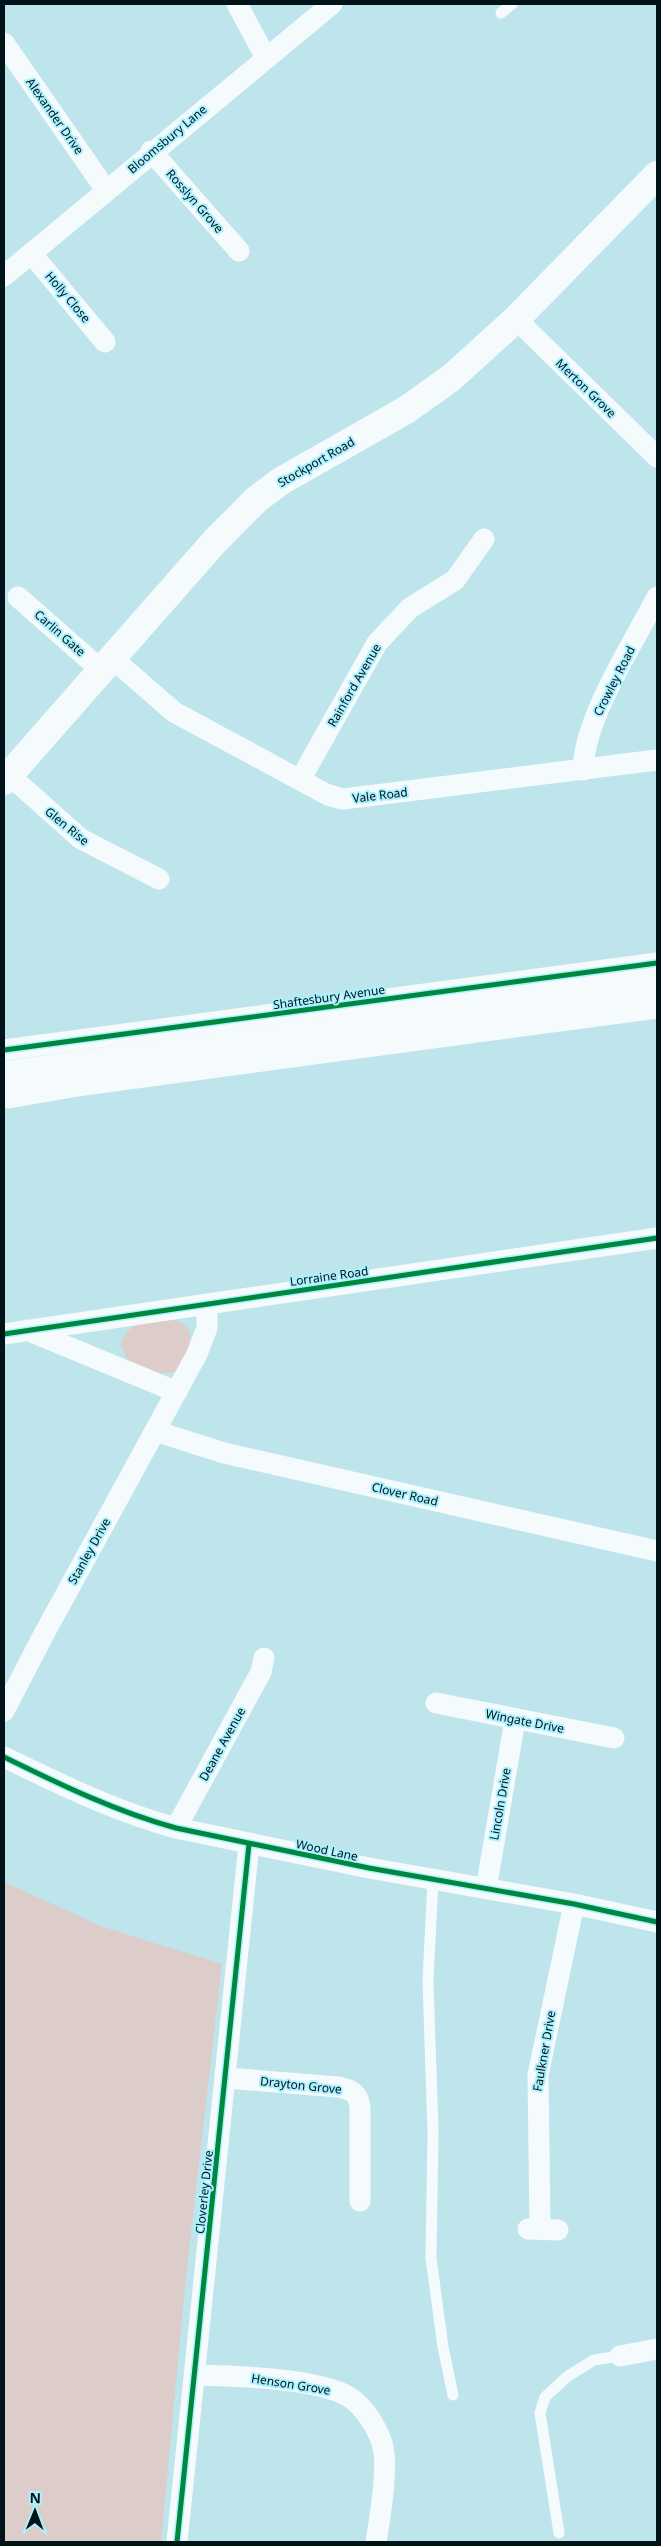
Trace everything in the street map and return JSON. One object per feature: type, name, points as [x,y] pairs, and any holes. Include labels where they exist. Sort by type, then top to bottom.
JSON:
[{"type":"main road","name":"Stockport Road","points":[[6,778],[215,541],[268,490],[412,406],[472,360],[516,319],[657,175]]},
{"type":"main road","name":"Shaftesbury Avenue","points":[[11,1078],[60,1078],[657,986]]},
{"type":"street","points":[[237,4],[266,58]]},
{"type":"street","name":"Bloomsbury Lane","points":[[4,276],[151,151],[332,4]]},
{"type":"street","name":"Alexander Drive","points":[[4,43],[106,190]]},
{"type":"street","name":"Rosslyn Grove","points":[[151,151],[239,251]]},
{"type":"street","name":"Holly Close","points":[[31,253],[105,342]]},
{"type":"street","name":"Merton Grove","points":[[516,319],[657,457]]},
{"type":"street","name":"Rainford Avenue","points":[[300,780],[377,643],[410,608],[455,580],[484,539]]},
{"type":"street","name":"Carlin Gate","points":[[18,597],[106,664]]},
{"type":"street","name":"Crowley Road","points":[[583,770],[585,749],[595,717],[657,597]]},
{"type":"street","name":"Vale Road","points":[[106,664],[174,712],[300,780],[343,799],[657,760]]},
{"type":"street","name":"Glen Rise","points":[[6,778],[81,839],[159,879]]},
{"type":"street","name":"Shaftesbury Avenue","points":[[11,1078],[657,963]]},
{"type":"street","name":"Shaftesbury Avenue","points":[[60,1078],[657,1008]]},
{"type":"street","name":"Lorraine Road","points":[[4,1334],[657,1238]]},
{"type":"street","name":"Stanley Drive","points":[[4,1711],[204,1339],[208,1319],[207,1304]]},
{"type":"street","points":[[27,1330],[177,1392]]},
{"type":"street","name":"Clover Road","points":[[155,1431],[224,1453],[657,1552]]},
{"type":"street","name":"Deane Avenue","points":[[176,1828],[261,1672],[264,1658]]},
{"type":"street","name":"Wingate Drive","points":[[436,1703],[614,1738]]},
{"type":"street","name":"Lincoln Drive","points":[[486,1889],[515,1720]]},
{"type":"street","name":"Wood Lane","points":[[4,1757],[77,1791],[153,1822],[176,1828],[433,1880],[574,1904],[657,1922]]},
{"type":"street","name":"Cloverley Drive","points":[[177,2542],[249,1844]]},
{"type":"street","name":"Faulkner Drive","points":[[542,2229],[538,2075],[574,1904]]},
{"type":"street","name":"Drayton Grove","points":[[226,2078],[339,2087],[354,2092],[359,2097],[360,2107],[360,2201]]},
{"type":"street","points":[[620,2356],[657,2349]]},
{"type":"street","name":"Henson Grove","points":[[195,2375],[236,2376],[324,2387],[350,2397],[360,2406],[369,2419],[383,2448],[383,2487],[376,2542]]},
{"type":"lane","points":[[501,13],[512,4]]},
{"type":"lane","points":[[433,1880],[428,1980],[433,2132],[432,2258],[443,2347],[453,2395]]},
{"type":"lane","points":[[559,2533],[540,2413],[545,2397],[568,2376],[594,2360],[620,2356]]},
{"type":"shaded area","points":[[170,1319],[181,1323],[190,1334],[188,1349],[176,1372],[158,1374],[128,1361],[121,1346],[127,1332],[139,1324]]},
{"type":"shaded area","points":[[4,1882],[103,1927],[222,1964],[186,2276],[161,2542],[4,2542]]},
{"type":"cycle path","points":[[4,1050],[657,963]]},
{"type":"cycle path","points":[[4,1334],[657,1238]]},
{"type":"cycle path","points":[[4,1757],[110,1806],[176,1828],[369,1868],[574,1904],[657,1922]]},
{"type":"cycle path","points":[[177,2542],[249,1844]]}]
